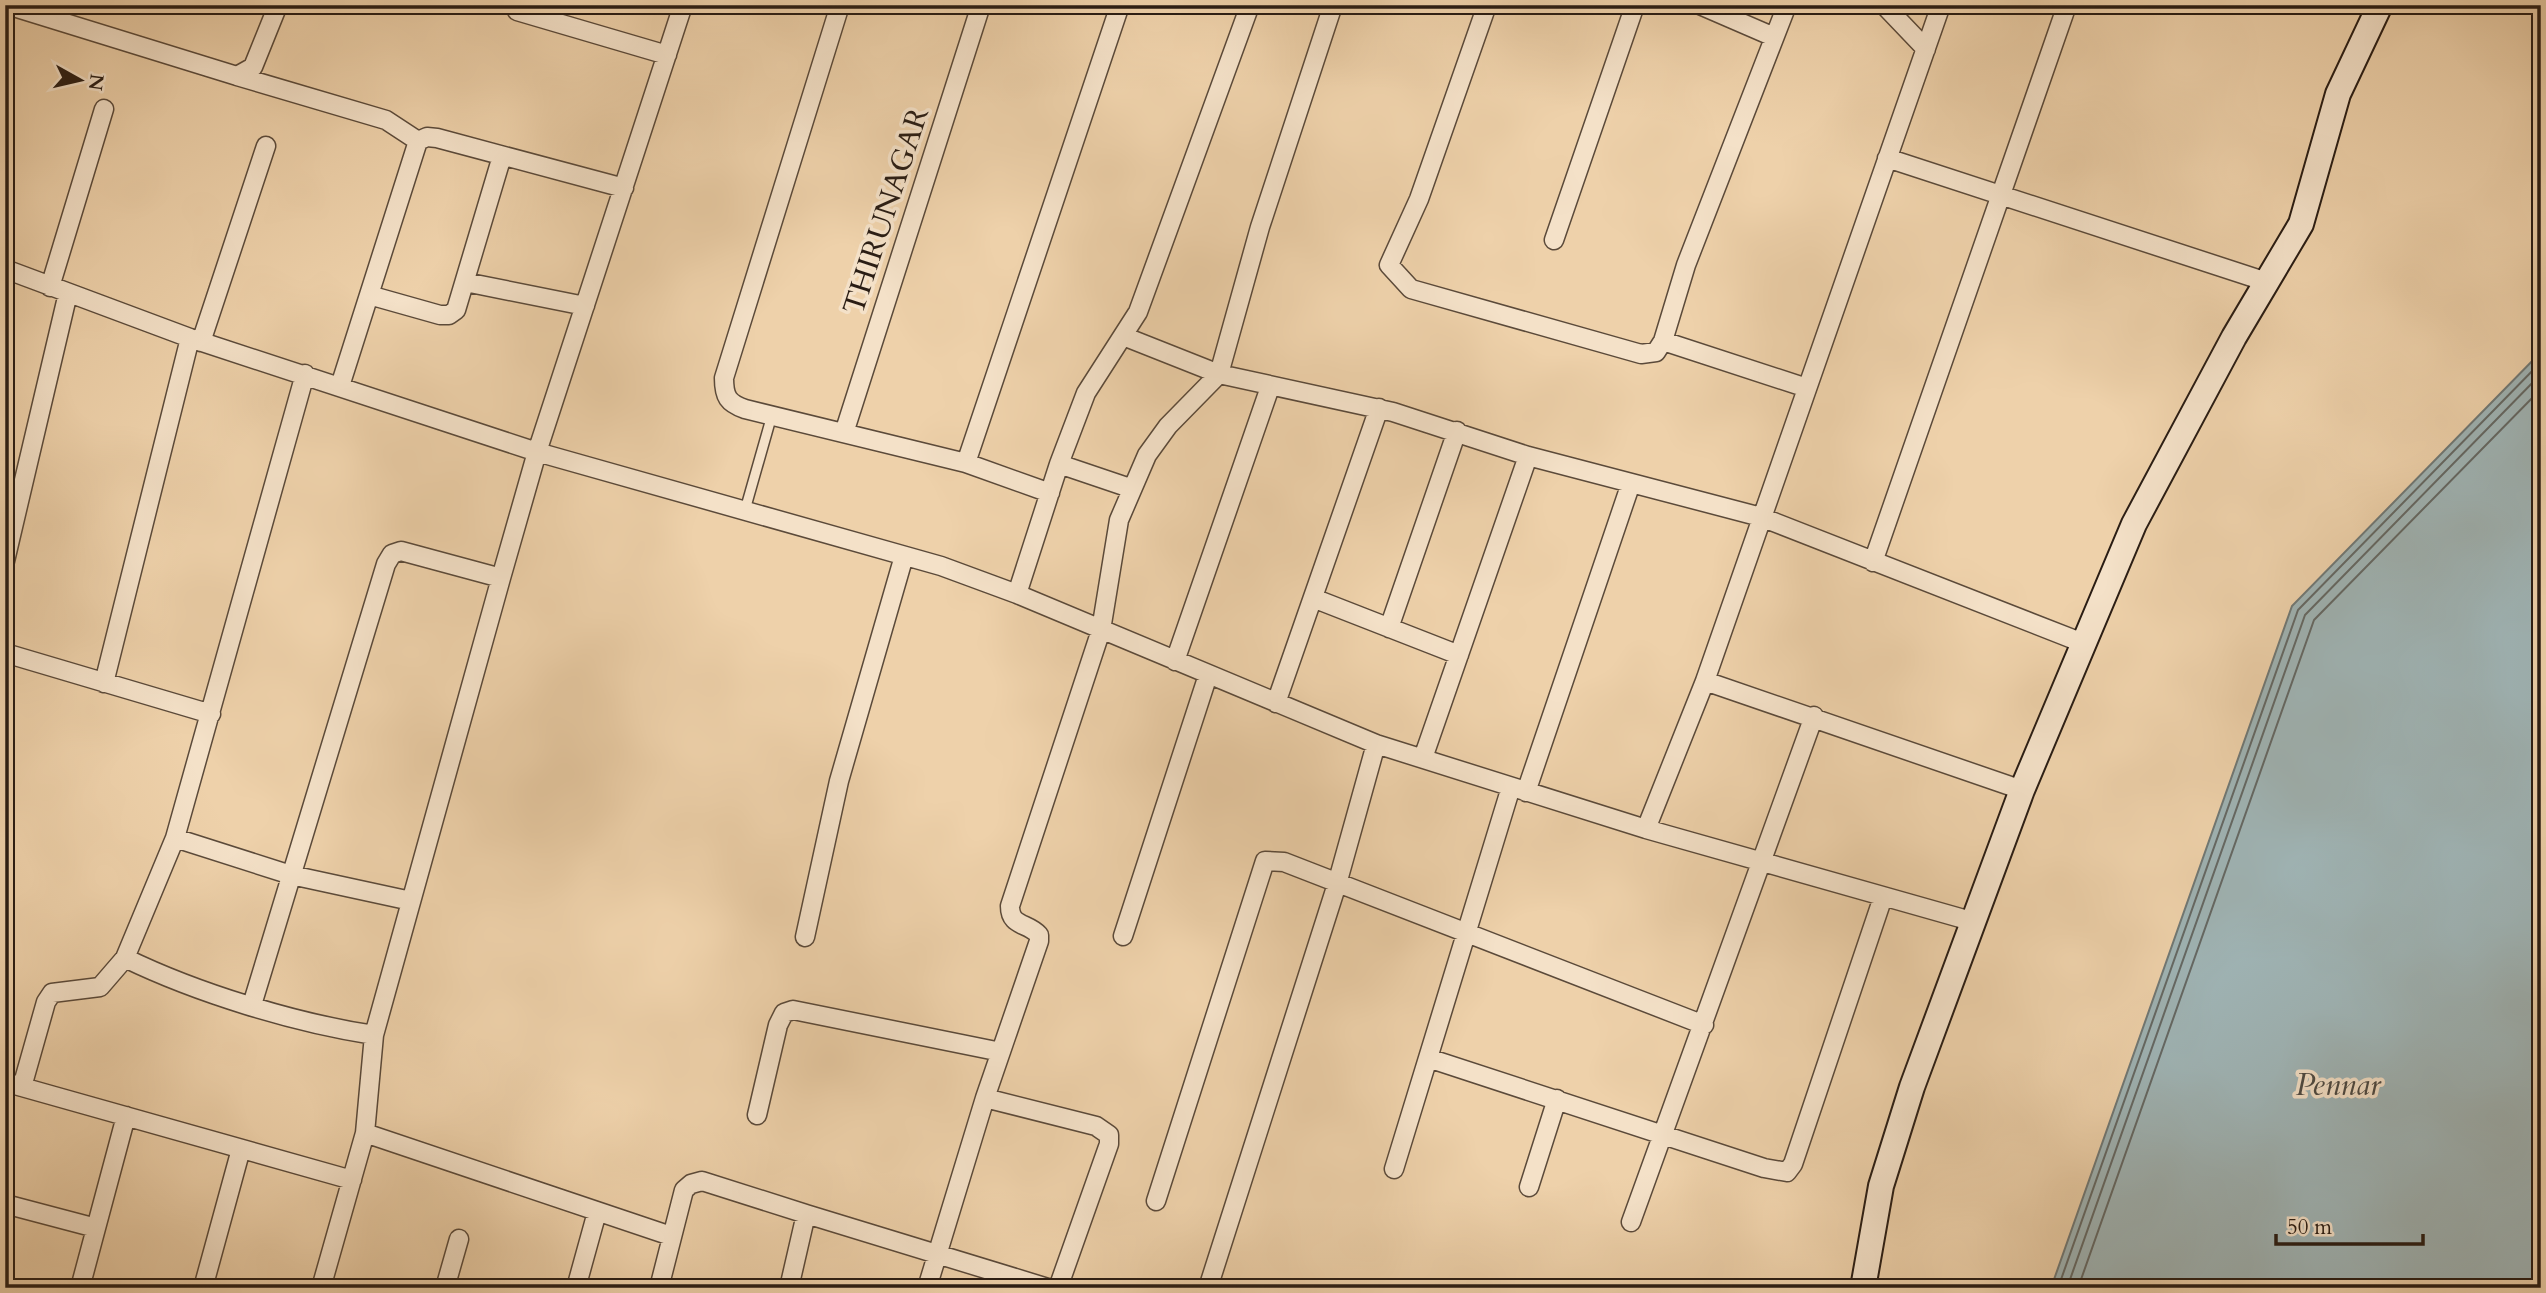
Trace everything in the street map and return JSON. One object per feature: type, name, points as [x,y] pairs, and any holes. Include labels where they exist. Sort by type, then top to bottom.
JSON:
[{"type":"main road","points":[[1863,1288],[1881,1186],[1971,921],[2022,790],[2134,524],[2301,224],[2338,94],[2380,5]]},
{"type":"street","points":[[7,5],[386,120],[418,141]]},
{"type":"street","points":[[237,76],[253,67],[278,5]]},
{"type":"street","points":[[321,1288],[365,1133],[374,1035],[501,578],[537,453],[683,5]]},
{"type":"street","points":[[840,5],[724,379],[724,394],[731,404],[966,464],[1049,493]]},
{"type":"street","name":"THIRUNAGAR","points":[[844,433],[981,5]]},
{"type":"street","points":[[966,464],[1120,5]]},
{"type":"street","points":[[1017,594],[1049,493],[1086,393],[1138,312],[1250,5]]},
{"type":"street","points":[[928,1288],[985,1098],[1039,941],[1034,929],[1016,923],[1010,915],[1010,906],[1101,630],[1119,520],[1130,488],[1147,455],[1168,426],[1219,374],[1256,240],[1333,5]]},
{"type":"street","points":[[1486,5],[1419,199],[1389,265],[1411,289],[1648,355],[1656,352],[1663,341],[1686,265],[1787,5]]},
{"type":"street","points":[[1554,240],[1635,5]]},
{"type":"street","points":[[1700,5],[1774,37]]},
{"type":"street","points":[[1884,5],[1926,49]]},
{"type":"street","points":[[1646,829],[1705,681],[1760,517],[1941,5]]},
{"type":"street","points":[[1873,562],[2067,5]]},
{"type":"street","points":[[517,10],[667,55]]},
{"type":"street","points":[[50,287],[104,109]]},
{"type":"street","points":[[340,386],[418,141],[427,137],[437,138],[624,188]]},
{"type":"street","points":[[104,683],[195,340],[266,146]]},
{"type":"street","points":[[369,295],[449,316],[456,310],[502,156]]},
{"type":"street","points":[[1888,158],[2267,282]]},
{"type":"street","points":[[5,269],[195,340],[305,374],[537,453],[904,556],[1017,594],[1376,744],[1646,829],[1971,921]]},
{"type":"street","points":[[465,282],[585,306]]},
{"type":"street","points":[[5,561],[68,293]]},
{"type":"street","points":[[1123,336],[1219,374],[1378,408],[1458,430],[1528,456],[1760,517],[2083,643]]},
{"type":"street","points":[[1663,341],[1807,388]]},
{"type":"street","points":[[305,374],[176,838],[125,958],[100,987],[52,993],[13,1084],[352,1180]]},
{"type":"street","points":[[1175,661],[1270,387]]},
{"type":"street","points":[[1276,703],[1378,408]]},
{"type":"street","points":[[1389,628],[1458,430]]},
{"type":"street","points":[[1423,758],[1528,456]]},
{"type":"street","points":[[1059,464],[1130,488]]},
{"type":"street","points":[[1394,1169],[1466,934],[1631,482]]},
{"type":"street","points":[[252,1004],[391,554],[401,551],[414,552],[501,578]]},
{"type":"street","points":[[805,937],[839,781],[904,556]]},
{"type":"street","points":[[1313,598],[1458,655]]},
{"type":"street","points":[[5,653],[211,714]]},
{"type":"street","points":[[1123,936],[1208,675]]},
{"type":"street","points":[[1705,681],[1814,716],[2022,790]]},
{"type":"street","points":[[1631,1222],[1814,716]]},
{"type":"street","points":[[1208,1288],[1337,884],[1376,744]]},
{"type":"street","points":[[176,838],[291,875],[411,901]]},
{"type":"street","points":[[1156,1201],[1265,861],[1284,862],[1704,1025]]},
{"type":"street","points":[[1428,1058],[1664,1133],[1764,1168],[1787,1172],[1793,1164],[1883,897]]},
{"type":"street","points":[[125,958],[180,982],[343,1030],[374,1035]]},
{"type":"street","points":[[757,1115],[778,1025],[784,1013],[793,1010],[1000,1052]]},
{"type":"street","points":[[985,1098],[1096,1126],[1109,1135],[1109,1144],[1058,1288]]},
{"type":"street","points":[[1529,1187],[1557,1099]]},
{"type":"street","points":[[80,1288],[126,1116]]},
{"type":"street","points":[[365,1133],[671,1236]]},
{"type":"street","points":[[203,1288],[241,1149]]},
{"type":"street","points":[[659,1288],[684,1190],[691,1184],[702,1181],[1048,1288]]},
{"type":"street","points":[[5,1204],[96,1228]]},
{"type":"street","points":[[576,1288],[597,1212]]},
{"type":"street","points":[[789,1288],[806,1214]]},
{"type":"street","points":[[445,1288],[459,1239]]},
{"type":"lane","points":[[745,510],[772,415]]},
{"type":"water","name":"Pennar","points":[[2541,352],[2541,1288],[2051,1288],[2292,606]]}]
